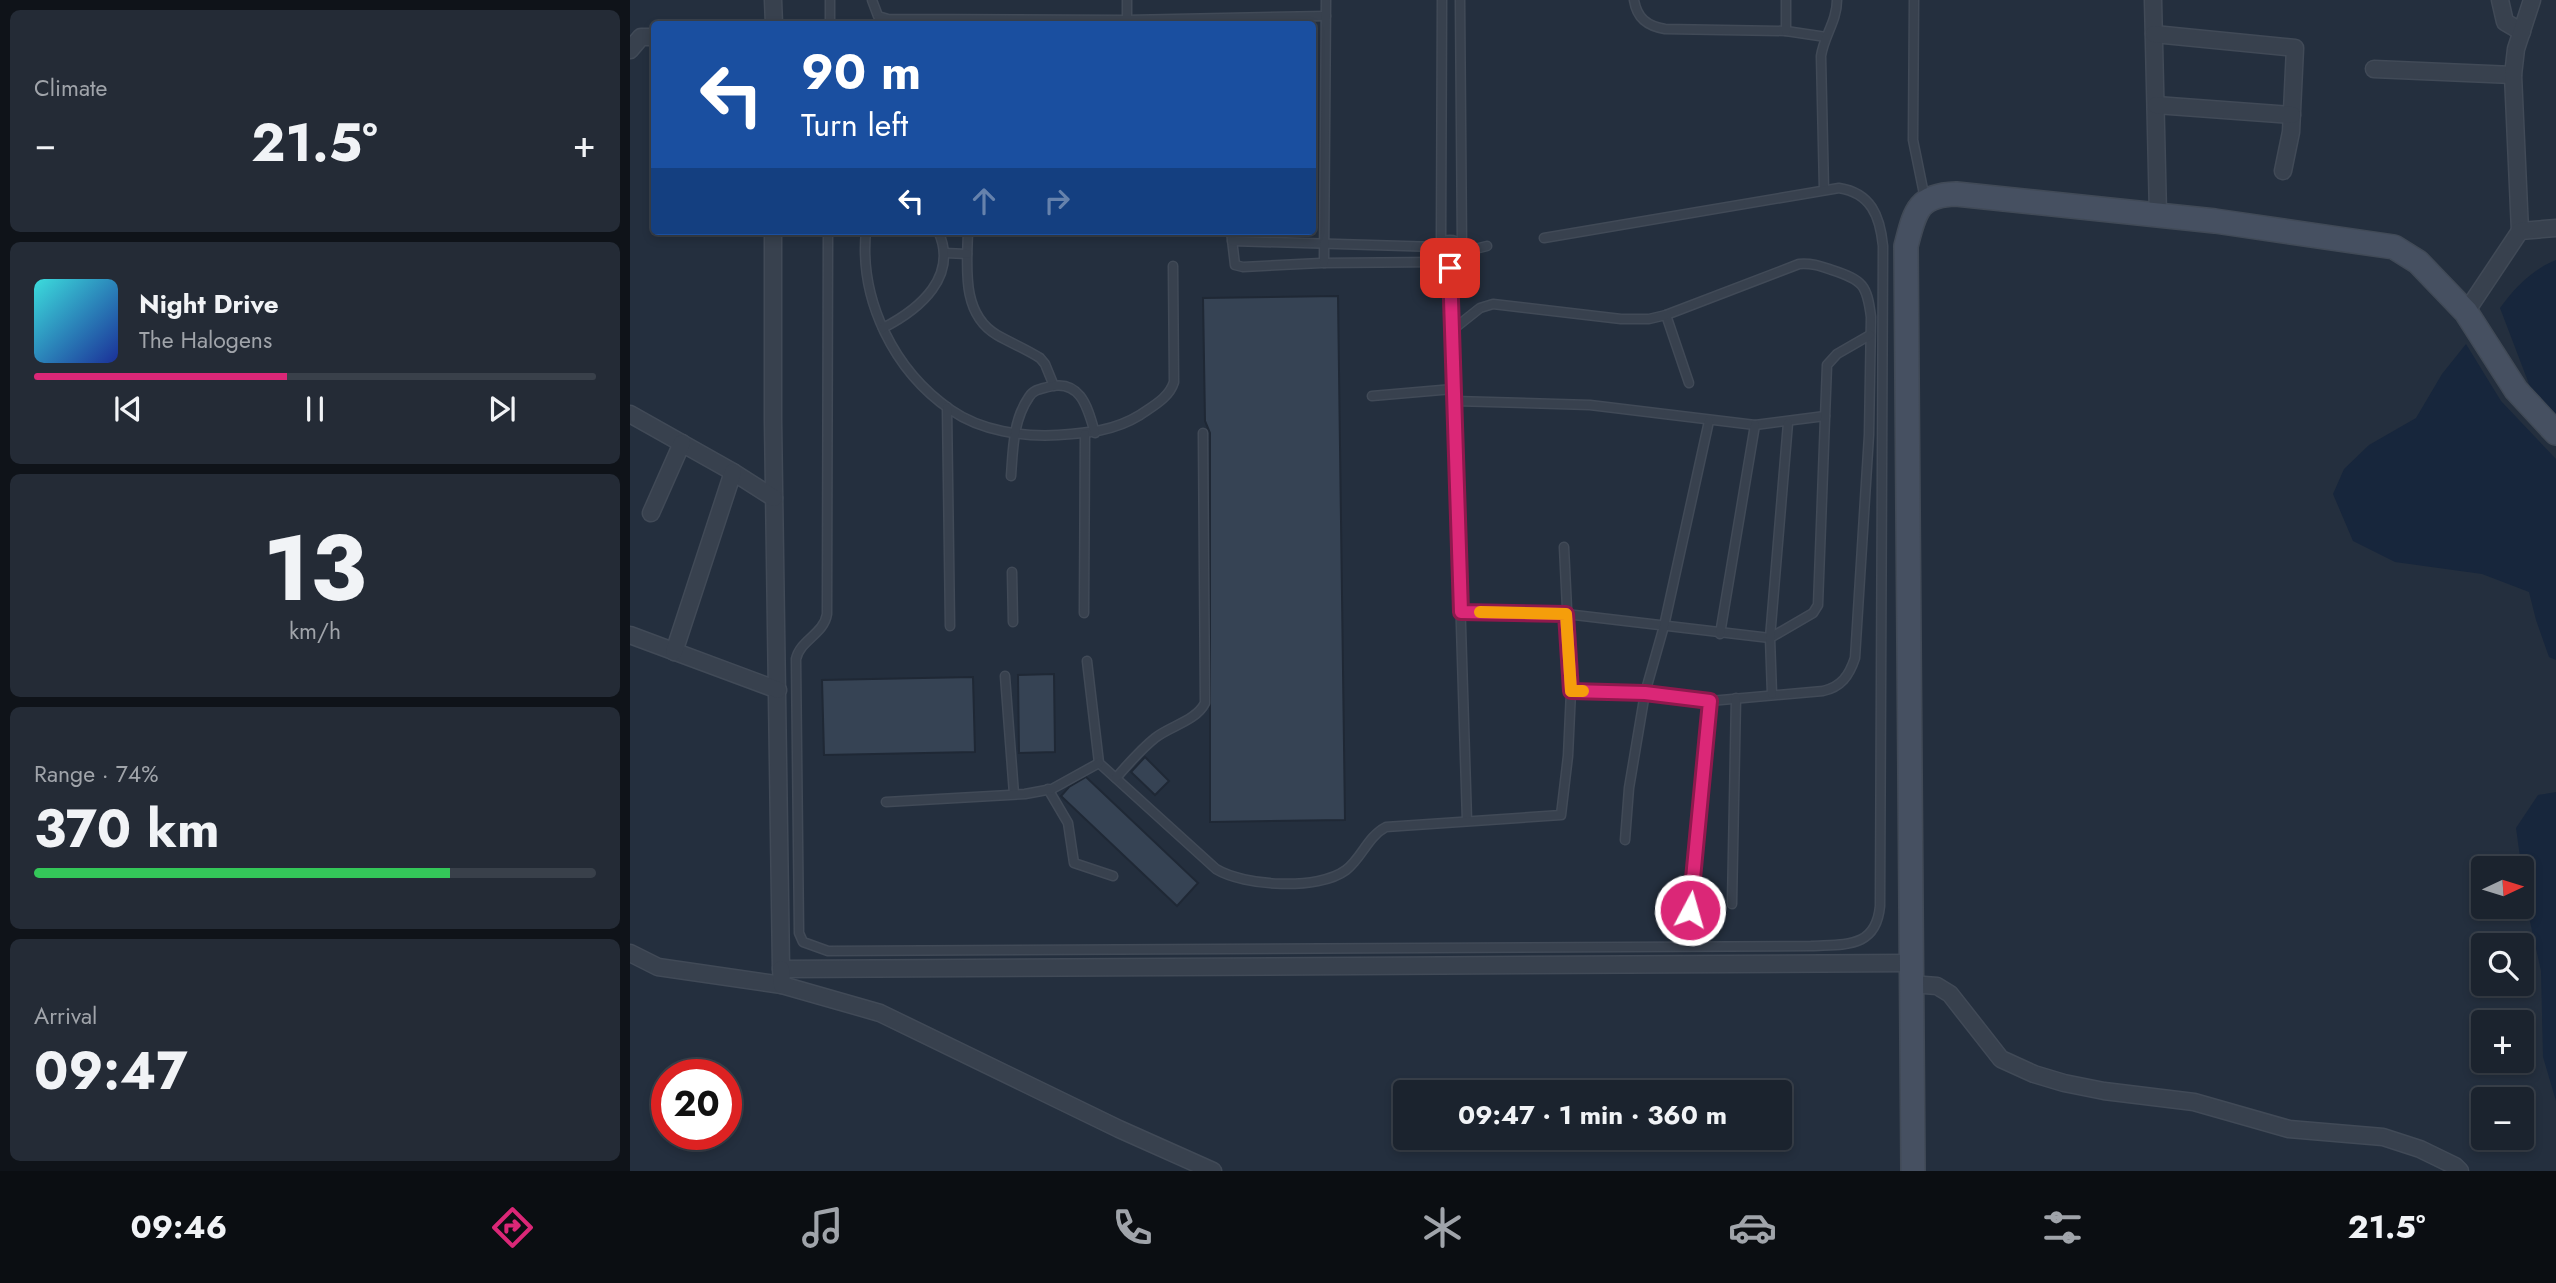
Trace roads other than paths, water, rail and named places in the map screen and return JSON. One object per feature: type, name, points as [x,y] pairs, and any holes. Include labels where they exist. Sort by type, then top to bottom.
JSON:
[{"type":"street","points":[[773,0],[774,21]]},
{"type":"street","points":[[2153,0],[2158,215]]},
{"type":"street","points":[[2500,0],[2505,22],[2522,32]]},
{"type":"street","points":[[2470,317],[2520,231],[2513,75],[2532,0]]},
{"type":"street","points":[[2154,34],[2294,48],[2292,115],[2283,171]]},
{"type":"street","points":[[630,50],[642,35]]},
{"type":"street","points":[[2374,69],[2513,75]]},
{"type":"street","points":[[2156,105],[2292,115]]},
{"type":"street","points":[[1913,1171],[1906,246],[1913,218],[1925,201],[1938,195],[1956,194],[2215,220],[2394,247],[2418,262],[2470,317],[2516,390],[2556,433]]},
{"type":"street","points":[[2520,231],[2556,228]]},
{"type":"street","points":[[774,235],[774,498],[782,977]]},
{"type":"street","points":[[630,414],[774,498]]},
{"type":"street","points":[[651,513],[682,443]]},
{"type":"street","points":[[674,652],[733,472]]},
{"type":"street","points":[[630,635],[778,690]]},
{"type":"street","points":[[630,953],[658,967],[782,977],[1910,973],[1950,994],[2001,1059],[2034,1074],[2104,1091],[2194,1102],[2289,1129],[2383,1137],[2420,1149],[2455,1166],[2459,1171]]},
{"type":"street","points":[[782,977],[880,1013],[1119,1129],[1213,1171]]},
{"type":"lane","points":[[830,0],[830,21]]},
{"type":"lane","points":[[872,0],[878,16],[888,19],[1127,20],[1326,16]]},
{"type":"lane","points":[[1127,0],[1127,20]]},
{"type":"lane","points":[[1324,263],[1326,0]]},
{"type":"lane","points":[[1439,262],[1436,255],[1440,245],[1442,0]]},
{"type":"lane","points":[[1450,268],[1462,261],[1463,250],[1460,0]]},
{"type":"lane","points":[[1634,0],[1638,15],[1650,26],[1665,29],[1786,31],[1826,37]]},
{"type":"lane","points":[[1786,0],[1786,31]]},
{"type":"lane","points":[[1824,190],[1821,56],[1826,37],[1836,17],[1837,0]]},
{"type":"lane","points":[[1914,0],[1913,140],[1925,201]]},
{"type":"lane","points":[[828,235],[827,614],[824,625],[800,650],[796,659],[799,933],[803,942],[828,951],[1811,946],[1863,940],[1875,928],[1880,906],[1883,246],[1878,219],[1854,190],[1839,188],[1544,238]]},
{"type":"lane","points":[[866,235],[864,251],[868,282],[876,312],[905,367],[947,407],[982,426],[1039,436],[1095,433],[1125,424],[1167,396],[1174,383],[1173,266]]},
{"type":"lane","points":[[883,328],[914,310],[941,274],[945,253],[939,235]]},
{"type":"lane","points":[[968,235],[968,291],[977,316],[995,334],[1040,358],[1054,386]]},
{"type":"lane","points":[[1231,235],[1235,265],[1239,267],[1439,262],[1450,268]]},
{"type":"lane","points":[[1232,242],[1440,245],[1453,240],[1463,250]]},
{"type":"lane","points":[[1463,250],[1487,246]]},
{"type":"lane","points":[[945,253],[967,254]]},
{"type":"lane","points":[[1451,331],[1480,308],[1493,304],[1621,319],[1648,319],[1666,315],[1799,264],[1813,263],[1853,276],[1868,299],[1869,435],[1855,658],[1847,677],[1832,689],[1710,701],[1645,693],[1571,691]]},
{"type":"lane","points":[[1450,268],[1467,821]]},
{"type":"lane","points":[[1666,315],[1689,383]]},
{"type":"lane","points":[[1461,612],[1566,614],[1770,638],[1813,613],[1818,605],[1827,365],[1837,354],[1870,335]]},
{"type":"lane","points":[[1011,476],[1014,433],[1028,397],[1034,391],[1054,386],[1073,389],[1082,395],[1095,433]]},
{"type":"lane","points":[[1372,396],[1453,389]]},
{"type":"lane","points":[[1454,401],[1590,405],[1755,425],[1788,423],[1825,416]]},
{"type":"lane","points":[[947,407],[950,626]]},
{"type":"lane","points":[[1625,840],[1629,788],[1645,693],[1664,626],[1709,421]]},
{"type":"lane","points":[[1772,694],[1770,638],[1788,423]]},
{"type":"lane","points":[[1720,634],[1755,425]]},
{"type":"lane","points":[[1116,778],[1156,737],[1196,715],[1205,703],[1203,433]]},
{"type":"lane","points":[[1084,613],[1085,434]]},
{"type":"lane","points":[[1087,662],[1099,763],[1216,869],[1225,875],[1253,882],[1332,878],[1353,863],[1371,838],[1386,828],[1561,816],[1568,756],[1571,691],[1564,547]]},
{"type":"lane","points":[[1012,572],[1013,622]]},
{"type":"lane","points":[[1005,676],[1014,794]]},
{"type":"lane","points":[[1732,904],[1736,698]]},
{"type":"lane","points":[[1690,910],[1710,701]]},
{"type":"lane","points":[[886,802],[1014,794],[1048,789],[1099,763]]},
{"type":"lane","points":[[1048,789],[1068,823],[1074,863],[1113,876]]},
{"type":"water","points":[[2556,260],[2556,420],[2532,392],[2500,308],[2525,280]]},
{"type":"water","points":[[2466,344],[2501,401],[2556,459],[2556,660],[2549,657],[2529,592],[2482,574],[2395,562],[2353,541],[2333,494],[2344,469],[2369,445],[2416,418],[2442,374]]},
{"type":"water","points":[[2556,792],[2556,1101],[2543,1057],[2541,971],[2529,919],[2534,919],[2534,856],[2520,856],[2516,828],[2538,795]]}]
